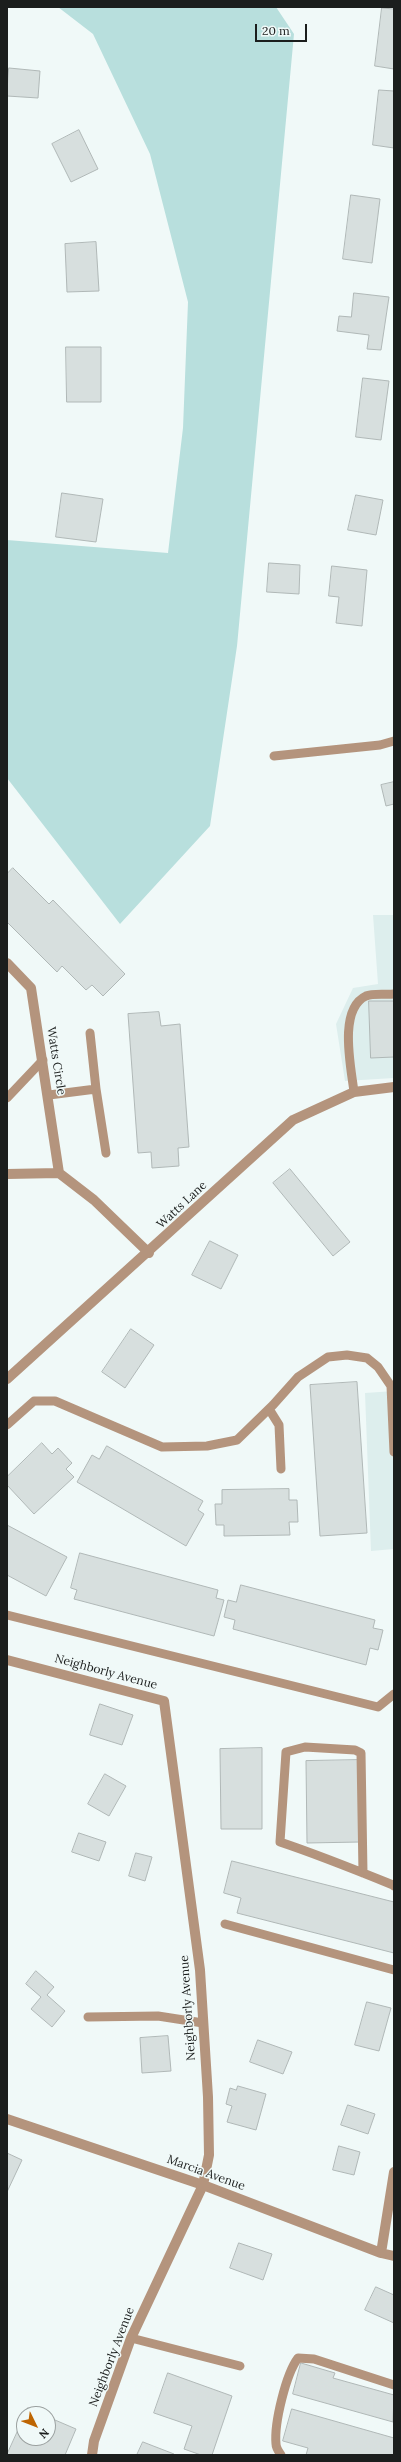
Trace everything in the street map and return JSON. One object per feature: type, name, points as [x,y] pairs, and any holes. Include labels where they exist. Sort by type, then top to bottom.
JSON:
[{"type":"street","name":"Watts Circle","points":[[7,963],[31,988],[49,1095],[59,1173]]},
{"type":"street","name":"Watts Lane","points":[[7,1379],[149,1253],[294,1120],[354,1092],[394,1087]]},
{"type":"street","points":[[7,1174],[59,1173],[94,1200],[149,1253]]},
{"type":"street","name":"Neighborly Avenue","points":[[7,1660],[164,1701],[200,1970],[208,2154],[204,2185],[131,2338],[94,2441],[92,2455]]},
{"type":"street","name":"Marcia Avenue","points":[[7,2119],[204,2185],[382,2253],[394,2256]]},
{"type":"street","points":[[382,2253],[394,2172]]},
{"type":"lane","points":[[274,756],[380,745],[394,741]]},
{"type":"lane","points":[[354,1092],[349,1046],[350,1016],[357,1004],[367,996],[394,994]]},
{"type":"lane","points":[[90,1033],[96,1089],[106,1153]]},
{"type":"lane","points":[[7,1098],[43,1060]]},
{"type":"lane","points":[[49,1095],[96,1089]]},
{"type":"lane","points":[[7,1425],[34,1401],[55,1401],[162,1447],[207,1446],[236,1440],[269,1409],[298,1377],[328,1357],[347,1355],[367,1358],[378,1367],[391,1386],[394,1452]]},
{"type":"lane","points":[[269,1409],[279,1425],[281,1469]]},
{"type":"lane","points":[[7,1615],[378,1707],[394,1694]]},
{"type":"lane","points":[[363,1873],[361,1753],[355,1750],[305,1747],[286,1752],[280,1842],[394,1886]]},
{"type":"lane","points":[[225,1924],[394,1970]]},
{"type":"lane","points":[[88,2017],[158,2016],[203,2023]]},
{"type":"lane","points":[[131,2338],[240,2366]]},
{"type":"lane","points":[[281,2455],[276,2445],[276,2427],[291,2368],[298,2358],[314,2359],[394,2385]]},
{"type":"shaded area","points":[[58,7],[276,7],[294,34],[237,646],[210,826],[120,924],[7,778],[7,540],[168,553],[183,428],[188,302],[150,154],[93,34]]},
{"type":"shaded area","points":[[373,915],[394,915],[394,1078],[345,1081],[336,1024],[353,988],[378,984]]},
{"type":"shaded area","points":[[394,1391],[394,1549],[371,1551],[365,1393]]},
{"type":"building","points":[[382,8],[394,9],[394,69],[375,66]]},
{"type":"building","points":[[9,68],[40,71],[38,98],[7,96]]},
{"type":"building","points":[[379,90],[394,91],[394,148],[373,145]]},
{"type":"building","points":[[79,130],[98,169],[71,182],[52,144]]},
{"type":"building","points":[[351,195],[380,199],[372,263],[343,259]]},
{"type":"building","points":[[96,242],[99,291],[67,292],[65,244]]},
{"type":"building","points":[[354,293],[389,297],[381,350],[367,349],[369,335],[337,331],[339,316],[351,317]]},
{"type":"building","points":[[66,347],[101,347],[101,402],[67,402]]},
{"type":"building","points":[[363,378],[389,381],[381,440],[356,437]]},
{"type":"building","points":[[62,493],[103,499],[96,542],[56,537]]},
{"type":"building","points":[[356,495],[383,500],[376,535],[348,530]]},
{"type":"building","points":[[269,563],[300,565],[299,594],[267,592]]},
{"type":"building","points":[[332,566],[367,570],[362,626],[336,623],[339,597],[329,596]]},
{"type":"building","points":[[394,782],[394,804],[386,806],[381,785]]},
{"type":"building","points":[[13,868],[49,904],[53,900],[125,974],[103,996],[92,985],[86,990],[62,966],[57,972],[7,922],[7,874]]},
{"type":"building","points":[[369,1001],[394,1001],[394,1057],[371,1058]]},
{"type":"building","points":[[159,1012],[161,1026],[180,1024],[189,1147],[178,1148],[179,1166],[152,1168],[151,1152],[138,1153],[128,1014]]},
{"type":"building","points":[[290,1169],[350,1242],[333,1256],[273,1183]]},
{"type":"building","points":[[210,1241],[238,1255],[221,1289],[192,1275]]},
{"type":"building","points":[[131,1329],[154,1345],[125,1388],[102,1372]]},
{"type":"building","points":[[357,1382],[367,1533],[320,1536],[310,1385]]},
{"type":"building","points":[[42,1443],[52,1454],[58,1448],[72,1463],[66,1469],[74,1477],[34,1514],[7,1485],[7,1477]]},
{"type":"building","points":[[107,1446],[203,1501],[198,1510],[204,1514],[186,1546],[77,1482],[92,1455],[99,1459]]},
{"type":"building","points":[[289,1489],[289,1500],[297,1500],[298,1522],[289,1522],[290,1535],[224,1536],[224,1525],[216,1525],[215,1504],[222,1504],[222,1490]]},
{"type":"building","points":[[7,1525],[67,1557],[46,1596],[7,1575]]},
{"type":"building","points":[[80,1553],[218,1590],[216,1598],[224,1600],[214,1636],[74,1599],[77,1590],[71,1588]]},
{"type":"building","points":[[241,1585],[375,1620],[373,1628],[383,1630],[378,1650],[370,1648],[366,1665],[233,1629],[235,1620],[224,1617],[228,1600],[236,1602]]},
{"type":"building","points":[[100,1704],[133,1715],[122,1745],[90,1735]]},
{"type":"building","points":[[262,1748],[262,1829],[221,1829],[220,1749]]},
{"type":"building","points":[[359,1760],[360,1842],[307,1843],[306,1761]]},
{"type":"building","points":[[105,1774],[126,1786],[109,1816],[88,1804]]},
{"type":"building","points":[[79,1833],[106,1842],[99,1861],[72,1852]]},
{"type":"building","points":[[136,1853],[152,1857],[145,1881],[129,1876]]},
{"type":"building","points":[[232,1861],[394,1902],[394,1953],[237,1913],[241,1898],[224,1893]]},
{"type":"building","points":[[36,1971],[54,1987],[47,1995],[65,2011],[52,2027],[31,2009],[41,1997],[26,1984]]},
{"type":"building","points":[[367,2002],[391,2008],[379,2051],[355,2045]]},
{"type":"building","points":[[168,2036],[171,2071],[142,2073],[140,2038]]},
{"type":"building","points":[[258,2040],[292,2052],[283,2074],[250,2062]]},
{"type":"building","points":[[238,2086],[266,2094],[256,2130],[227,2122],[232,2106],[226,2104],[230,2088],[236,2090]]},
{"type":"building","points":[[348,2105],[375,2114],[368,2134],[341,2125]]},
{"type":"building","points":[[339,2146],[360,2152],[354,2175],[333,2170]]},
{"type":"building","points":[[7,2153],[22,2160],[7,2192]]},
{"type":"building","points":[[239,2243],[272,2254],[263,2280],[230,2268]]},
{"type":"building","points":[[376,2287],[394,2295],[394,2323],[365,2310]]},
{"type":"building","points":[[301,2363],[335,2373],[333,2378],[394,2395],[393,2422],[293,2394]]},
{"type":"building","points":[[168,2373],[232,2396],[212,2455],[201,2455],[184,2449],[192,2426],[154,2413]]},
{"type":"building","points":[[292,2409],[394,2438],[394,2455],[306,2455],[308,2448],[283,2441]]},
{"type":"building","points":[[56,2420],[76,2429],[65,2455],[7,2455],[16,2435],[16,2446],[56,2446]]},
{"type":"building","points":[[143,2442],[174,2454],[174,2455],[137,2455]]}]
